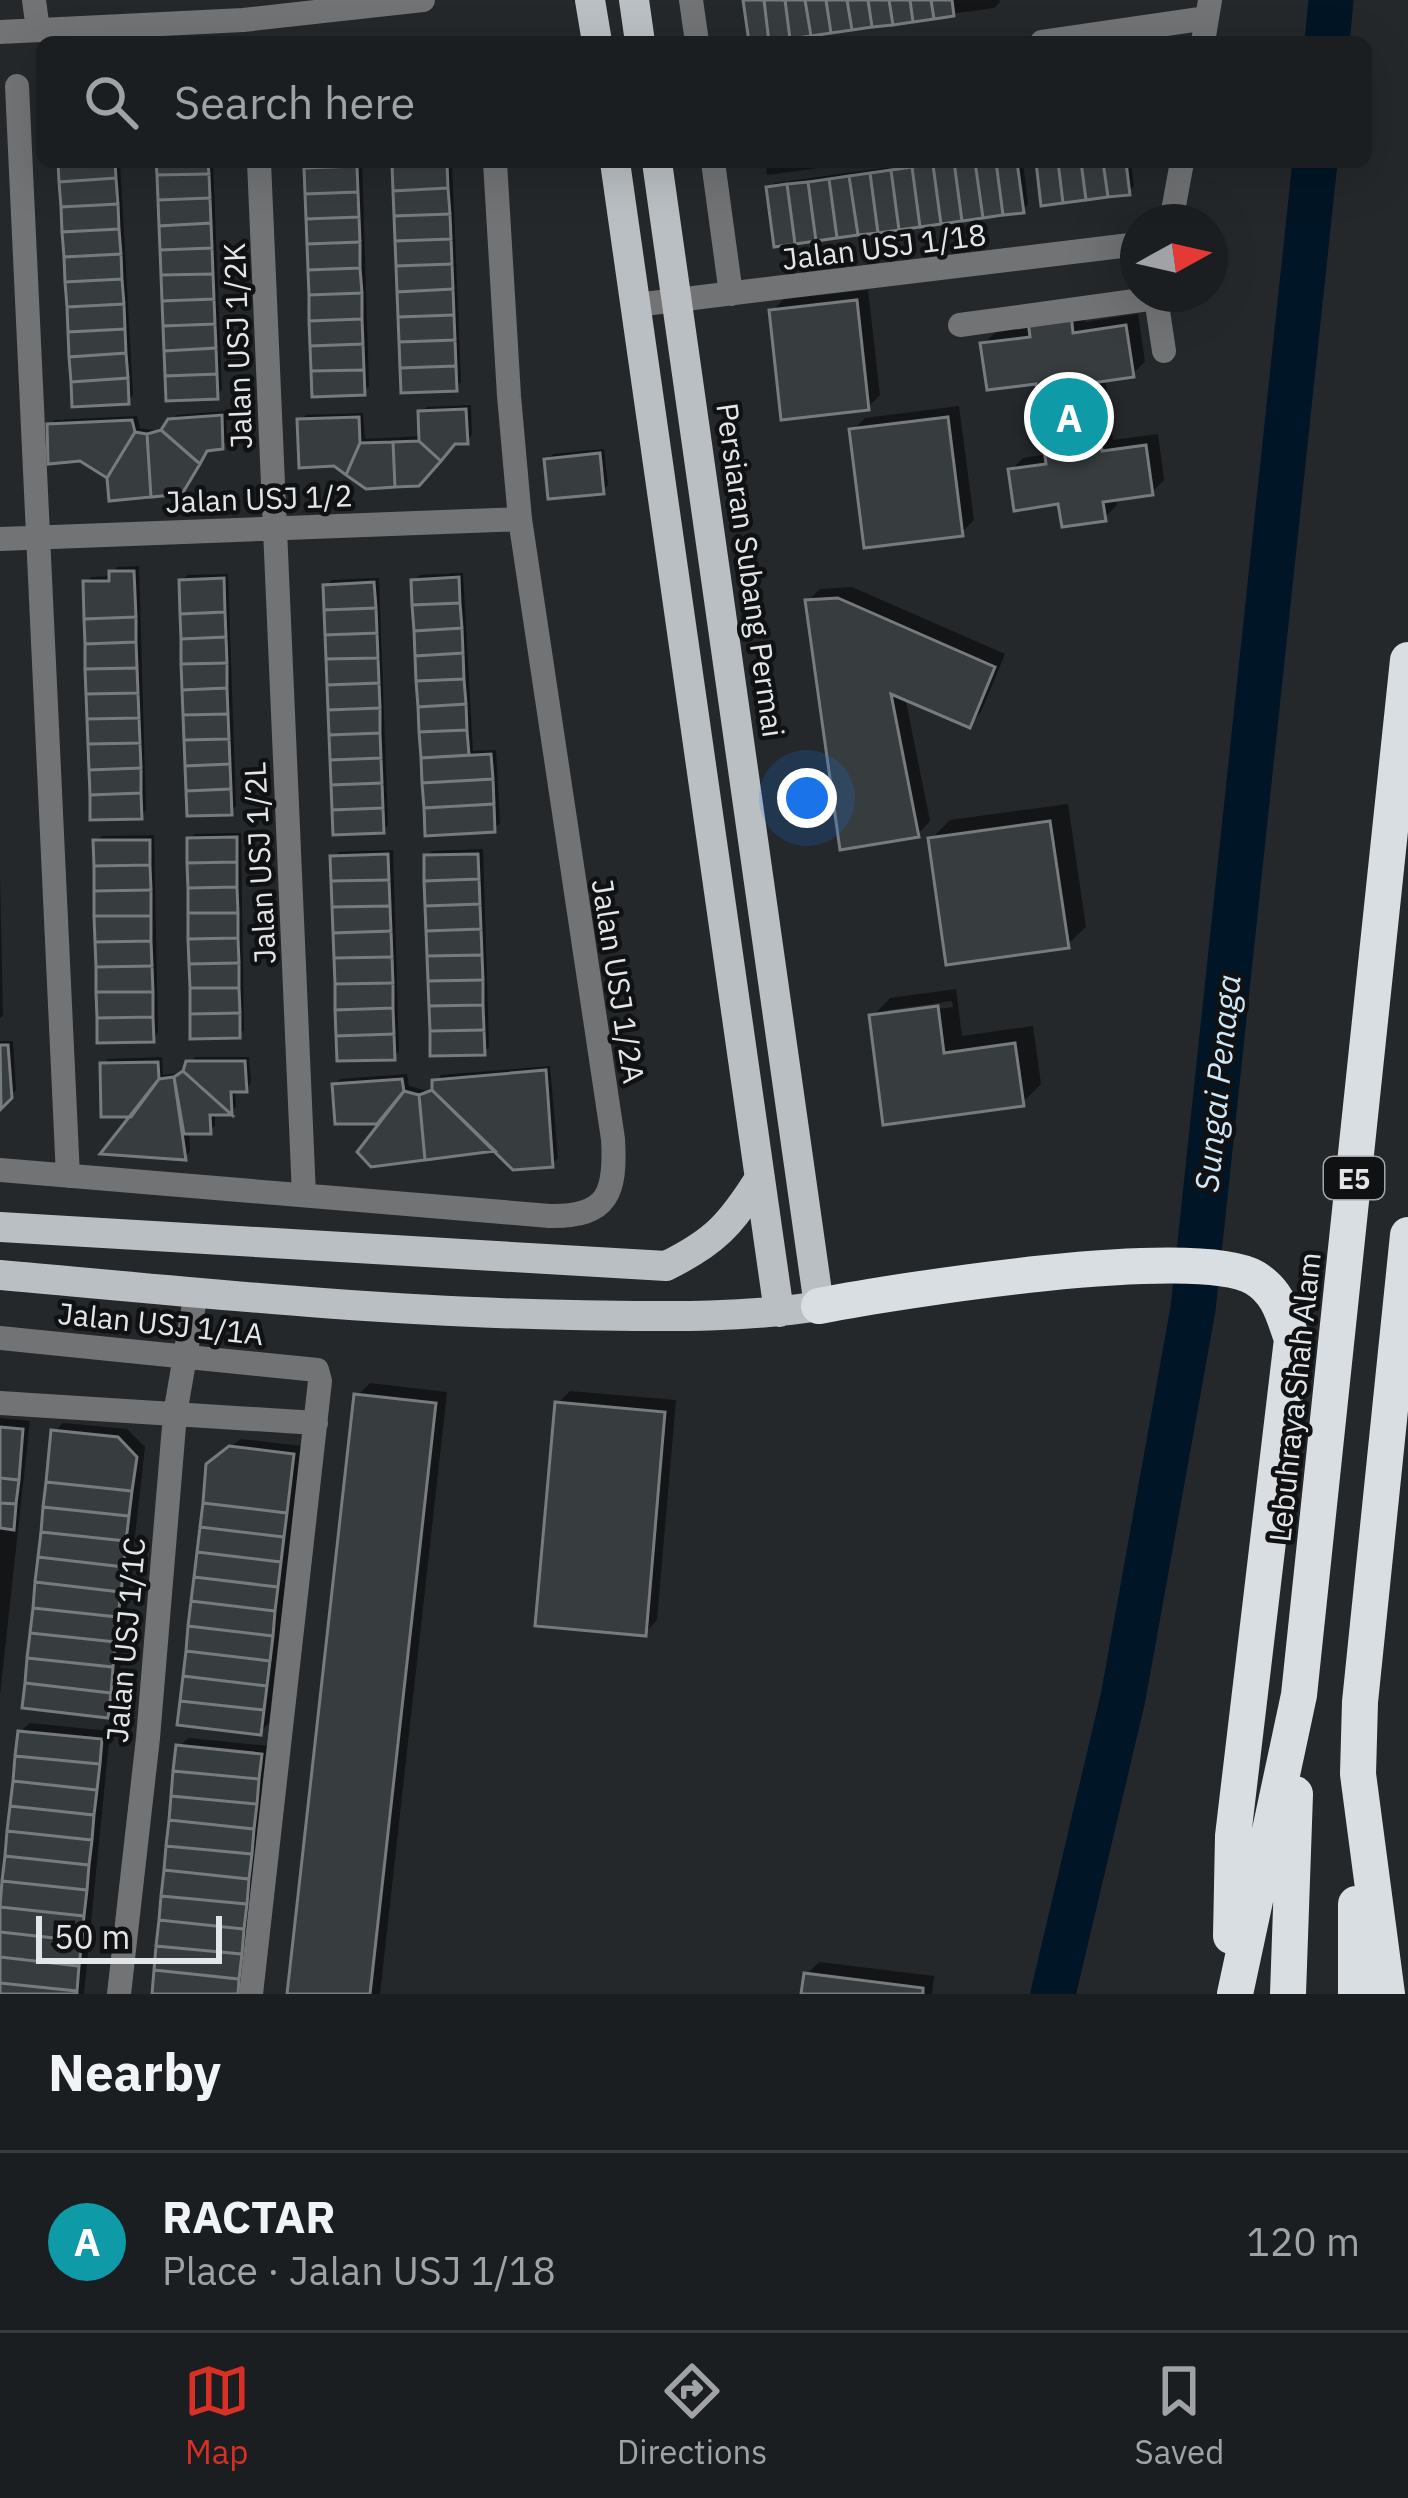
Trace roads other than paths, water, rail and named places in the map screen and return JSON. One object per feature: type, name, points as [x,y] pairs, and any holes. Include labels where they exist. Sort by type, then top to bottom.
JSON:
[{"type":"highway","name":"Lebuhraya Shah Alam","points":[[1233,1994],[1299,1695],[1408,660]]},
{"type":"highway","name":"E5","points":[[1388,1994],[1358,1774],[1360,1702],[1408,1235]]},
{"type":"highway","points":[[819,1306],[1140,1264],[1224,1268],[1253,1277],[1278,1298],[1292,1339],[1233,1836],[1233,1994]]},
{"type":"highway","points":[[1288,1994],[1299,1695]]},
{"type":"highway","points":[[1356,1994],[1358,1774]]},
{"type":"main road","points":[[590,0],[596,36]]},
{"type":"main road","points":[[634,0],[639,36]]},
{"type":"main road","points":[[616,168],[779,1312]]},
{"type":"main road","name":"Persiaran Subang Permai","points":[[657,168],[819,1306]]},
{"type":"main road","points":[[0,1227],[666,1266],[706,1246],[730,1225],[760,1178]]},
{"type":"main road","points":[[0,1276],[478,1314],[658,1316],[819,1306]]},
{"type":"street","points":[[34,0],[38,30]]},
{"type":"street","points":[[0,32],[242,10],[424,0]]},
{"type":"street","points":[[691,0],[696,36]]},
{"type":"street","points":[[1087,36],[1207,20]]},
{"type":"street","points":[[17,86],[68,1176]]},
{"type":"street","name":"Jalan USJ 1/2K","points":[[259,168],[274,527]]},
{"type":"street","name":"Jalan USJ 1/2A","points":[[0,1170],[574,1216],[595,1209],[608,1196],[616,1177],[520,519],[508,396],[496,168]]},
{"type":"street","points":[[714,168],[731,294]]},
{"type":"street","points":[[1174,204],[1181,168]]},
{"type":"street","name":"Jalan USJ 1/18","points":[[636,304],[1120,246]]},
{"type":"street","points":[[961,326],[1156,298],[1164,351]]},
{"type":"street","name":"Jalan USJ 1/2","points":[[0,539],[520,519]]},
{"type":"street","name":"Jalan USJ 1/2L","points":[[274,527],[304,1196]]},
{"type":"street","name":"Jalan USJ 1/1C","points":[[119,1994],[148,1738],[175,1414],[196,1293]]},
{"type":"street","name":"Jalan USJ 1/1A","points":[[0,1338],[317,1370],[316,1423]]},
{"type":"street","points":[[0,1403],[316,1423],[251,1994]]},
{"type":"waterway","name":"Sungai Penaga","points":[[1328,36],[1331,0]]},
{"type":"waterway","name":"Sungai Penaga","points":[[1053,1994],[1123,1698],[1193,1309],[1314,168]]},
{"type":"place","name":"RACTAR","points":[[1069,417]]}]
